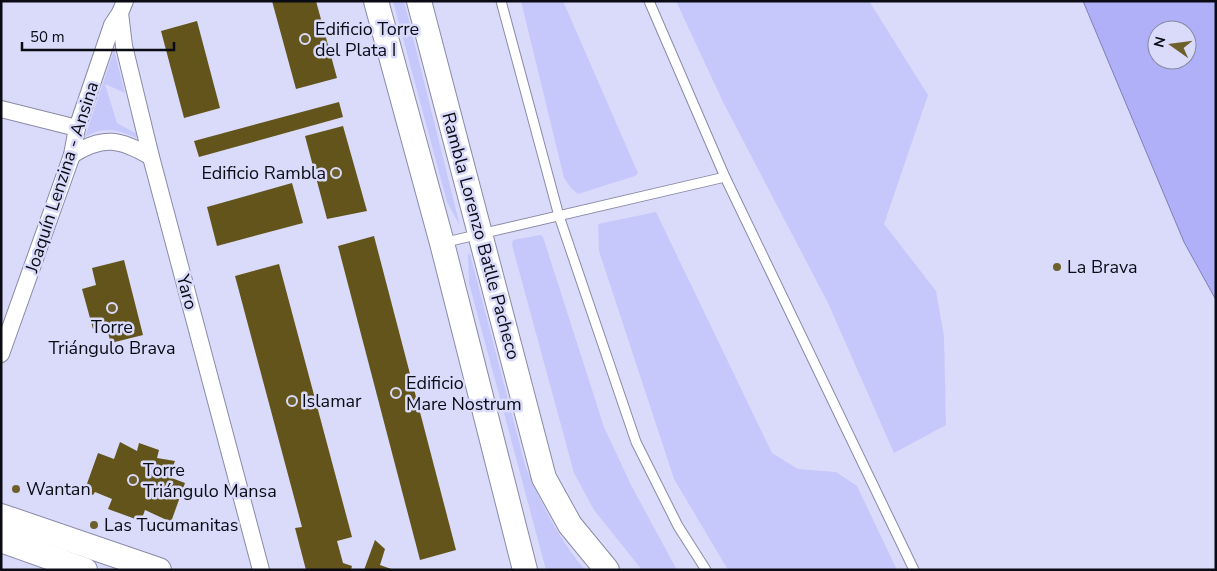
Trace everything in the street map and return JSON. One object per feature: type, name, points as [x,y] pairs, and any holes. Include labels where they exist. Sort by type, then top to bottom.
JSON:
[{"type":"main road","points":[[376,1],[442,243],[525,570]]},
{"type":"main road","name":"Rambla Lorenzo Batlle Pacheco","points":[[419,1],[544,478],[570,525],[607,570]]},
{"type":"main road","points":[[1,516],[157,569]]},
{"type":"main road","points":[[1,540],[86,570]]},
{"type":"street","name":"Joaquín Lenzina - Ansina","points":[[1,354],[72,155],[77,128],[112,25],[122,7]]},
{"type":"street","name":"Yaro","points":[[122,7],[124,46],[151,157],[261,570]]},
{"type":"street","points":[[1,109],[77,128]]},
{"type":"street","points":[[72,155],[86,146],[111,141],[137,149],[151,157]]},
{"type":"street","points":[[86,570],[94,548]]},
{"type":"lane","points":[[501,1],[559,216],[636,442],[678,526],[706,570]]},
{"type":"lane","points":[[649,1],[725,177],[914,570]]},
{"type":"lane","points":[[442,243],[725,177]]},
{"type":"shaded area","points":[[393,1],[404,1],[460,226],[447,202]]},
{"type":"shaded area","points":[[521,1],[563,1],[638,173],[635,176],[578,194],[564,178]]},
{"type":"shaded area","points":[[676,1],[869,1],[928,95],[884,224],[936,291],[944,336],[946,425],[894,453],[828,303],[723,102]]},
{"type":"shaded area","points":[[1083,1],[1216,1],[1216,300],[1184,242]]},
{"type":"shaded area","points":[[114,50],[125,93],[105,84],[117,123],[137,134],[136,138],[110,130],[98,131],[85,137]]},
{"type":"shaded area","points":[[656,212],[772,453],[798,469],[836,472],[857,486],[897,570],[728,570],[674,479],[599,251],[598,224]]},
{"type":"shaded area","points":[[540,235],[543,237],[604,427],[631,485],[677,570],[642,570],[594,510],[574,473],[512,245],[513,240]]},
{"type":"shaded area","points":[[468,254],[470,254],[526,468],[552,521],[567,546],[585,570],[546,570],[469,283]]},
{"type":"building","name":"Edificio Torre del Plata I","points":[[272,1],[316,1],[337,78],[296,89]]},
{"type":"building","points":[[197,21],[220,108],[184,118],[161,31]]},
{"type":"building","points":[[339,102],[343,117],[199,157],[194,141]]},
{"type":"building","name":"Edificio Rambla","points":[[343,126],[367,211],[327,219],[305,136]]},
{"type":"building","points":[[292,183],[303,223],[217,246],[207,207]]},
{"type":"building","name":"Edificio Mare Nostrum","points":[[374,236],[456,550],[420,560],[338,246]]},
{"type":"building","name":"Torre Triángulo Brava","points":[[124,260],[143,335],[111,343],[106,326],[93,329],[82,289],[96,285],[92,268]]},
{"type":"building","name":"Islamar","points":[[279,264],[352,537],[337,541],[343,563],[352,566],[351,570],[306,570],[295,528],[302,527],[235,276]]},
{"type":"building","name":"Torre Triángulo Mansa","points":[[120,442],[137,451],[139,443],[159,450],[157,458],[175,461],[169,477],[185,483],[171,522],[145,510],[141,521],[108,509],[112,499],[95,492],[93,495],[84,492],[98,453],[114,459]]},
{"type":"building","points":[[375,540],[385,549],[380,565],[394,570],[364,570]]},
{"type":"place","name":"Edificio Torre del Plata I","points":[[305,39]]},
{"type":"place","name":"Edificio Rambla","points":[[336,173]]},
{"type":"place","name":"La Brava","points":[[1057,267]]},
{"type":"place","name":"Torre Triángulo Brava","points":[[112,308]]},
{"type":"place","name":"Edificio Mare Nostrum","points":[[396,393]]},
{"type":"place","name":"Islamar","points":[[292,401]]},
{"type":"place","name":"Torre Triángulo Mansa","points":[[133,480]]},
{"type":"place","name":"Wantan","points":[[16,489]]},
{"type":"place","name":"Las Tucumanitas","points":[[94,525]]}]
